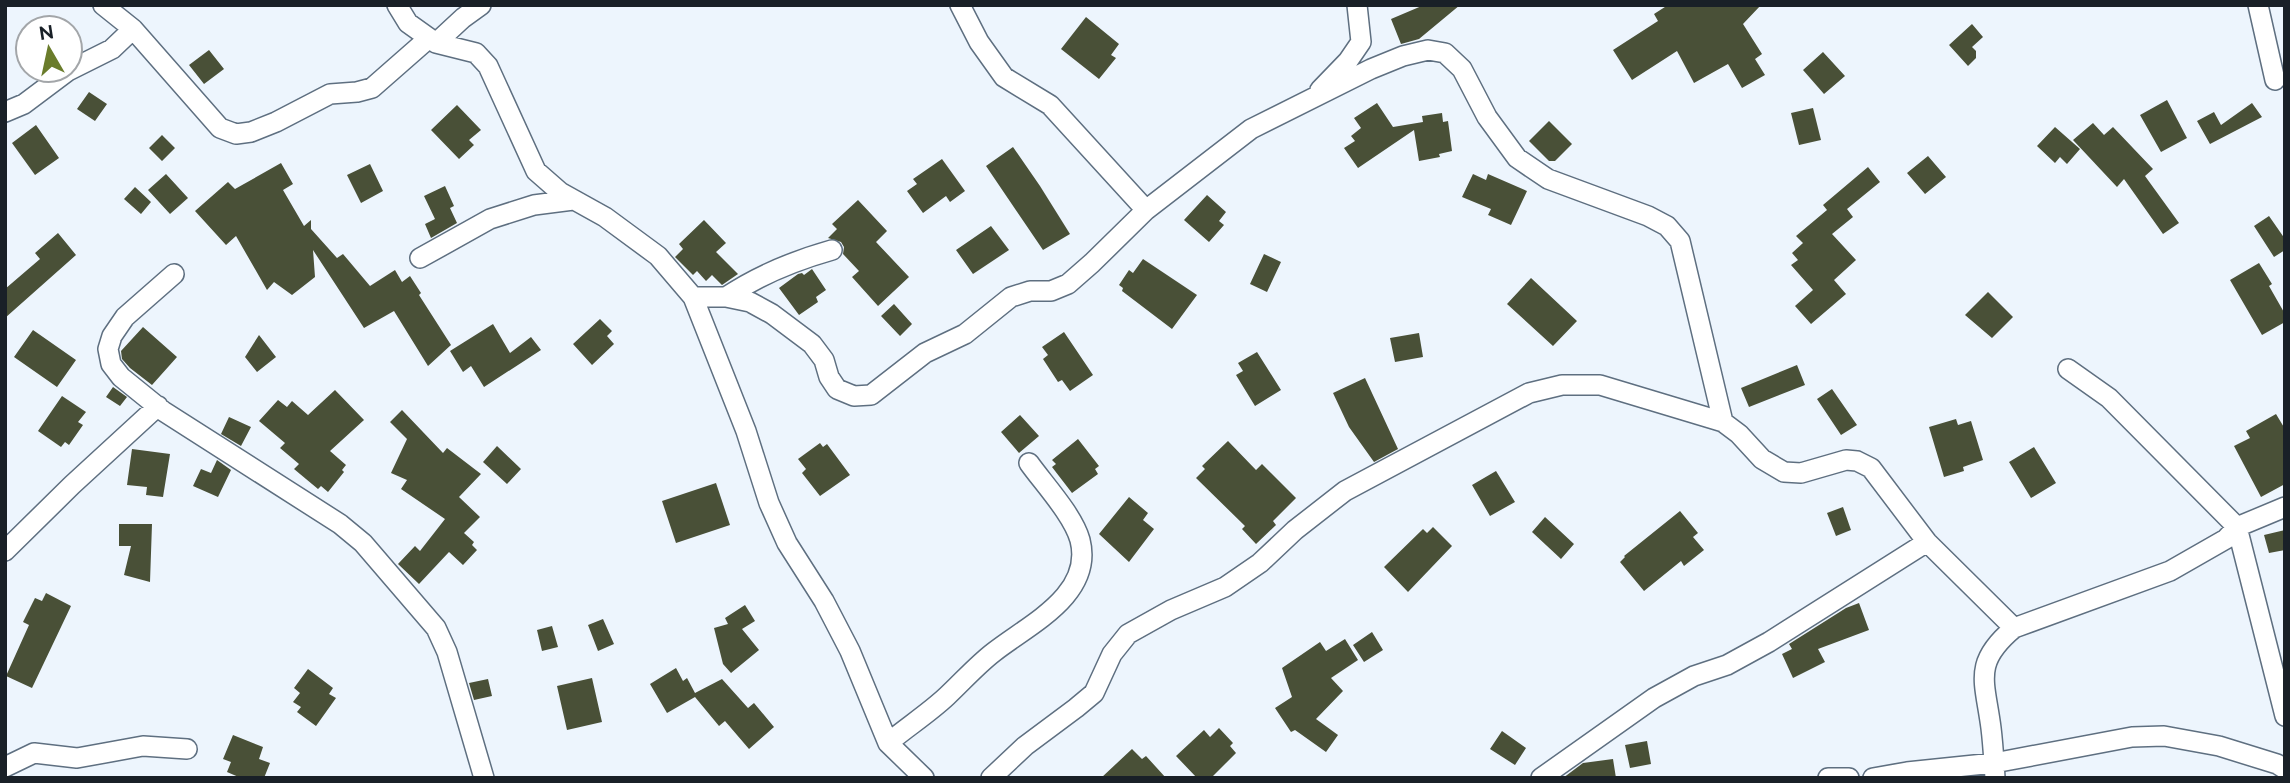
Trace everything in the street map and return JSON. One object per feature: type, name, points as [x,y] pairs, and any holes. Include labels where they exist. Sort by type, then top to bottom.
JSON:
[{"type":"street","points":[[103,5],[133,29],[220,128],[236,134],[251,132],[276,122],[331,94],[372,88],[481,5]]},
{"type":"street","points":[[397,5],[408,23],[432,41],[476,53],[488,66],[536,171],[573,200],[605,217],[658,256],[693,297],[746,431],[769,503],[787,543],[824,601],[850,651],[888,743],[924,778]]},
{"type":"street","points":[[960,5],[979,42],[1004,77],[1050,106],[1146,210]]},
{"type":"street","points":[[1311,100],[1348,61],[1361,42],[1357,5]]},
{"type":"street","points":[[2258,5],[2275,80]]},
{"type":"street","points":[[5,112],[24,104],[68,71],[112,48],[133,29]]},
{"type":"street","points":[[693,297],[726,297],[750,302],[812,344],[824,360],[829,377],[837,389],[846,394],[871,394],[925,353],[965,334],[1011,297],[1030,292],[1051,291],[1068,284],[1146,210],[1251,130],[1371,69],[1403,56],[1436,50],[1454,59],[1462,69],[1487,117],[1517,158],[1548,179],[1648,216],[1667,226],[1680,241],[1723,422]]},
{"type":"street","points":[[420,258],[490,219],[534,205],[573,200]]},
{"type":"street","points":[[726,297],[752,279],[832,250]]},
{"type":"street","points":[[174,274],[125,317],[112,336],[108,349],[111,364],[121,377],[158,406],[340,524],[363,543],[436,628],[446,652],[484,778]]},
{"type":"street","points":[[2067,369],[2109,398],[2236,527],[2285,716]]},
{"type":"street","points":[[991,778],[1025,746],[1094,693],[1112,653],[1128,635],[1171,610],[1225,587],[1260,563],[1295,530],[1345,491],[1529,393],[1562,385],[1600,385],[1723,422],[1739,434],[1762,459],[1784,472],[1801,473],[1846,460],[1857,461],[1871,468],[1927,542],[2014,628]]},
{"type":"street","points":[[5,551],[158,406]]},
{"type":"street","points":[[888,743],[946,697],[996,650],[1043,619],[1077,578],[1081,559],[1080,539],[1030,463]]},
{"type":"street","points":[[1994,770],[1991,726],[1983,686],[1986,661],[1998,642],[2014,628],[2170,571],[2226,539],[2236,527],[2285,507]]},
{"type":"street","points":[[1541,778],[1654,698],[1694,676],[1727,665],[1769,642],[1927,542]]},
{"type":"street","points":[[1873,778],[1907,772],[1994,770],[2132,737],[2164,736],[2218,746],[2285,769]]},
{"type":"street","points":[[5,767],[27,754],[34,753],[77,758],[143,746],[187,749]]},
{"type":"street","points":[[1828,778],[1849,778]]},
{"type":"building","points":[[1424,5],[1460,5],[1419,39],[1401,44],[1391,19]]},
{"type":"building","points":[[1668,5],[1761,5],[1743,24],[1762,54],[1755,59],[1765,75],[1742,88],[1728,64],[1694,83],[1677,51],[1632,80],[1613,50],[1658,21],[1654,14]]},
{"type":"building","points":[[1086,17],[1119,44],[1111,55],[1116,58],[1099,79],[1061,49]]},
{"type":"building","points":[[1972,24],[1983,37],[1972,47],[1976,51],[1976,58],[1968,66],[1949,45]]},
{"type":"building","points":[[209,50],[224,69],[204,84],[189,65]]},
{"type":"building","points":[[1823,52],[1845,76],[1824,94],[1803,70]]},
{"type":"building","points":[[89,92],[107,104],[95,121],[77,109]]},
{"type":"building","points":[[2167,100],[2187,138],[2161,152],[2140,115]]},
{"type":"building","points":[[1377,103],[1393,127],[1423,122],[1422,116],[1442,113],[1443,122],[1448,121],[1452,151],[1439,154],[1440,157],[1419,161],[1414,130],[1358,168],[1344,148],[1355,141],[1351,136],[1361,128],[1354,118]]},
{"type":"building","points":[[2252,103],[2262,117],[2210,144],[2197,121],[2214,112],[2221,125]]},
{"type":"building","points":[[457,105],[481,130],[469,140],[474,145],[459,159],[431,130]]},
{"type":"building","points":[[1813,108],[1821,140],[1799,145],[1791,113]]},
{"type":"building","points":[[1549,121],[1572,144],[1555,161],[1549,161],[1529,141]]},
{"type":"building","points":[[2093,123],[2104,135],[2113,127],[2153,169],[2145,176],[2179,223],[2163,234],[2124,179],[2117,187],[2073,140]]},
{"type":"building","points":[[36,125],[59,158],[35,175],[12,143]]},
{"type":"building","points":[[2055,127],[2080,149],[2067,164],[2060,157],[2055,163],[2037,146]]},
{"type":"building","points":[[162,135],[175,148],[162,161],[149,148]]},
{"type":"building","points":[[1013,147],[1070,234],[1043,250],[986,166]]},
{"type":"building","points":[[1928,156],[1946,177],[1925,194],[1907,173]]},
{"type":"building","points":[[942,159],[965,191],[950,202],[946,196],[923,213],[907,191],[917,184],[913,179]]},
{"type":"building","points":[[281,163],[293,184],[283,190],[304,226],[311,220],[311,229],[337,258],[343,254],[370,286],[395,270],[402,282],[410,276],[451,345],[428,366],[394,311],[364,328],[313,250],[315,277],[292,295],[274,282],[267,290],[236,236],[226,245],[195,211],[228,182],[235,189]]},
{"type":"building","points":[[370,164],[383,191],[361,203],[347,175]]},
{"type":"building","points":[[1868,167],[1880,182],[1847,209],[1853,217],[1832,234],[1856,260],[1834,280],[1846,294],[1811,324],[1795,306],[1813,290],[1791,265],[1798,260],[1792,253],[1803,243],[1796,236],[1827,210],[1823,205]]},
{"type":"building","points":[[166,174],[188,198],[170,214],[148,190]]},
{"type":"building","points":[[1473,174],[1486,180],[1488,174],[1527,191],[1511,225],[1488,215],[1491,209],[1462,197]]},
{"type":"building","points":[[445,186],[454,206],[450,208],[457,223],[431,238],[425,224],[435,219],[424,196]]},
{"type":"building","points":[[135,187],[151,202],[141,214],[124,199]]},
{"type":"building","points":[[1207,195],[1226,212],[1219,221],[1224,225],[1209,242],[1184,220]]},
{"type":"building","points":[[858,200],[887,231],[876,242],[909,277],[878,306],[852,277],[859,271],[843,254],[844,247],[841,242],[828,238],[837,229],[832,224]]},
{"type":"building","points":[[2269,216],[2285,239],[2285,250],[2274,257],[2254,226]]},
{"type":"building","points":[[704,220],[726,243],[716,252],[738,274],[722,285],[712,275],[706,281],[697,271],[693,275],[675,257],[683,249],[679,244]]},
{"type":"building","points":[[991,226],[1009,250],[973,274],[956,250]]},
{"type":"building","points":[[58,233],[76,255],[5,318],[5,289],[40,259],[35,253]]},
{"type":"building","points":[[1264,254],[1281,262],[1267,292],[1250,284]]},
{"type":"building","points":[[1143,259],[1197,295],[1172,329],[1122,291],[1123,288],[1119,285],[1129,270],[1133,273]]},
{"type":"building","points":[[2259,263],[2285,314],[2285,322],[2262,335],[2230,280]]},
{"type":"building","points":[[812,269],[826,290],[816,297],[818,302],[799,315],[779,288],[798,274],[804,275]]},
{"type":"building","points":[[1531,278],[1577,321],[1553,346],[1507,304]]},
{"type":"building","points":[[1988,292],[2013,317],[1992,338],[1965,315]]},
{"type":"building","points":[[894,304],[912,324],[900,336],[881,316]]},
{"type":"building","points":[[600,319],[612,331],[607,336],[614,344],[592,365],[573,344]]},
{"type":"building","points":[[493,324],[510,353],[531,337],[541,350],[484,387],[471,366],[463,372],[450,351]]},
{"type":"building","points":[[143,327],[177,357],[152,385],[122,359],[121,351]]},
{"type":"building","points":[[33,330],[76,360],[57,387],[14,357]]},
{"type":"building","points":[[1064,332],[1093,375],[1070,391],[1062,380],[1058,382],[1043,359],[1048,355],[1042,347]]},
{"type":"building","points":[[1419,333],[1423,357],[1395,362],[1390,338]]},
{"type":"building","points":[[259,335],[276,357],[257,372],[245,357]]},
{"type":"building","points":[[1257,352],[1281,390],[1255,406],[1236,375],[1243,371],[1238,363]]},
{"type":"building","points":[[1797,365],[1805,385],[1749,407],[1741,388]]},
{"type":"building","points":[[1365,378],[1398,449],[1374,462],[1349,427],[1333,393]]},
{"type":"building","points":[[113,387],[127,397],[120,406],[106,397]]},
{"type":"building","points":[[1832,389],[1857,425],[1841,435],[1817,399]]},
{"type":"building","points":[[335,390],[364,420],[330,451],[346,465],[342,470],[344,472],[328,492],[321,486],[318,489],[294,469],[299,464],[280,448],[285,443],[259,421],[278,400],[287,407],[292,401],[308,415]]},
{"type":"building","points":[[62,396],[86,412],[78,422],[83,425],[69,445],[65,442],[61,447],[38,431]]},
{"type":"building","points":[[402,410],[443,453],[447,448],[481,474],[459,497],[480,517],[464,533],[474,542],[472,545],[477,550],[463,565],[449,552],[419,584],[398,564],[415,546],[420,551],[445,519],[401,489],[407,480],[391,473],[407,439],[390,422]]},
{"type":"building","points":[[2276,414],[2285,429],[2285,484],[2261,497],[2234,446],[2250,438],[2246,431]]},
{"type":"building","points":[[1020,415],[1039,436],[1019,453],[1001,432]]},
{"type":"building","points":[[229,417],[251,427],[241,446],[221,434]]},
{"type":"building","points":[[1956,419],[1958,425],[1971,421],[1983,460],[1963,467],[1964,471],[1944,477],[1929,427]]},
{"type":"building","points":[[1078,439],[1099,466],[1095,469],[1098,474],[1072,493],[1052,467],[1056,464],[1052,460]]},
{"type":"building","points":[[1228,441],[1256,470],[1262,464],[1296,498],[1273,521],[1276,525],[1256,544],[1242,529],[1245,526],[1196,478],[1205,469],[1202,466]]},
{"type":"building","points":[[820,443],[823,447],[827,444],[850,475],[820,496],[802,473],[806,469],[798,459]]},
{"type":"building","points":[[497,446],[521,469],[507,484],[483,462]]},
{"type":"building","points":[[2034,447],[2056,483],[2031,498],[2009,462]]},
{"type":"building","points":[[132,449],[170,454],[163,497],[146,495],[147,487],[127,485]]},
{"type":"building","points":[[217,460],[231,470],[218,497],[193,486],[201,469],[211,473]]},
{"type":"building","points":[[1496,471],[1515,502],[1490,516],[1472,485]]},
{"type":"building","points":[[716,483],[730,525],[676,543],[662,501]]},
{"type":"building","points":[[1129,497],[1148,513],[1143,520],[1154,529],[1129,562],[1099,534]]},
{"type":"building","points":[[1843,507],[1851,530],[1836,536],[1827,513]]},
{"type":"building","points":[[1680,511],[1698,533],[1693,537],[1704,550],[1684,566],[1681,561],[1644,591],[1620,562]]},
{"type":"building","points":[[1545,517],[1574,544],[1561,559],[1532,532]]},
{"type":"building","points":[[119,524],[152,524],[150,582],[124,575],[131,546],[119,546]]},
{"type":"building","points":[[1433,527],[1452,546],[1408,592],[1384,567],[1423,529],[1427,533]]},
{"type":"building","points":[[2285,530],[2285,550],[2269,553],[2264,535]]},
{"type":"building","points":[[46,593],[71,606],[32,688],[6,676],[29,625],[23,622],[35,598],[42,601]]},
{"type":"building","points":[[1859,603],[1869,630],[1818,649],[1825,662],[1793,678],[1782,654],[1792,649],[1789,644],[1846,608]]},
{"type":"building","points":[[745,605],[755,621],[742,629],[759,650],[731,673],[723,664],[714,628],[728,624],[725,618]]},
{"type":"building","points":[[603,619],[614,644],[598,651],[588,625]]},
{"type":"building","points":[[552,626],[558,647],[542,651],[537,630]]},
{"type":"building","points":[[1372,632],[1383,650],[1364,662],[1353,645]]},
{"type":"building","points":[[1345,639],[1358,660],[1331,678],[1343,691],[1316,719],[1338,735],[1326,752],[1295,730],[1291,732],[1275,708],[1292,697],[1282,668],[1320,642],[1326,651]]},
{"type":"building","points":[[676,668],[683,681],[687,678],[695,693],[722,679],[748,708],[754,703],[774,727],[749,749],[725,721],[719,726],[695,697],[667,713],[650,684]]},
{"type":"building","points":[[308,669],[333,688],[329,694],[336,698],[316,726],[297,712],[301,707],[293,702],[300,693],[294,688]]},
{"type":"building","points":[[592,678],[602,722],[567,730],[557,686]]},
{"type":"building","points":[[488,679],[492,696],[474,700],[469,683]]},
{"type":"building","points":[[1219,728],[1233,743],[1230,746],[1236,753],[1211,778],[1197,778],[1176,756],[1204,730],[1210,737]]},
{"type":"building","points":[[1502,731],[1526,748],[1515,765],[1490,749]]},
{"type":"building","points":[[233,735],[263,747],[259,759],[270,763],[264,778],[241,778],[227,772],[231,762],[223,759]]},
{"type":"building","points":[[1647,741],[1651,764],[1630,768],[1625,745]]},
{"type":"building","points":[[1132,749],[1142,759],[1146,756],[1166,778],[1101,778]]},
{"type":"building","points":[[1613,759],[1616,778],[1563,778],[1583,763]]}]
